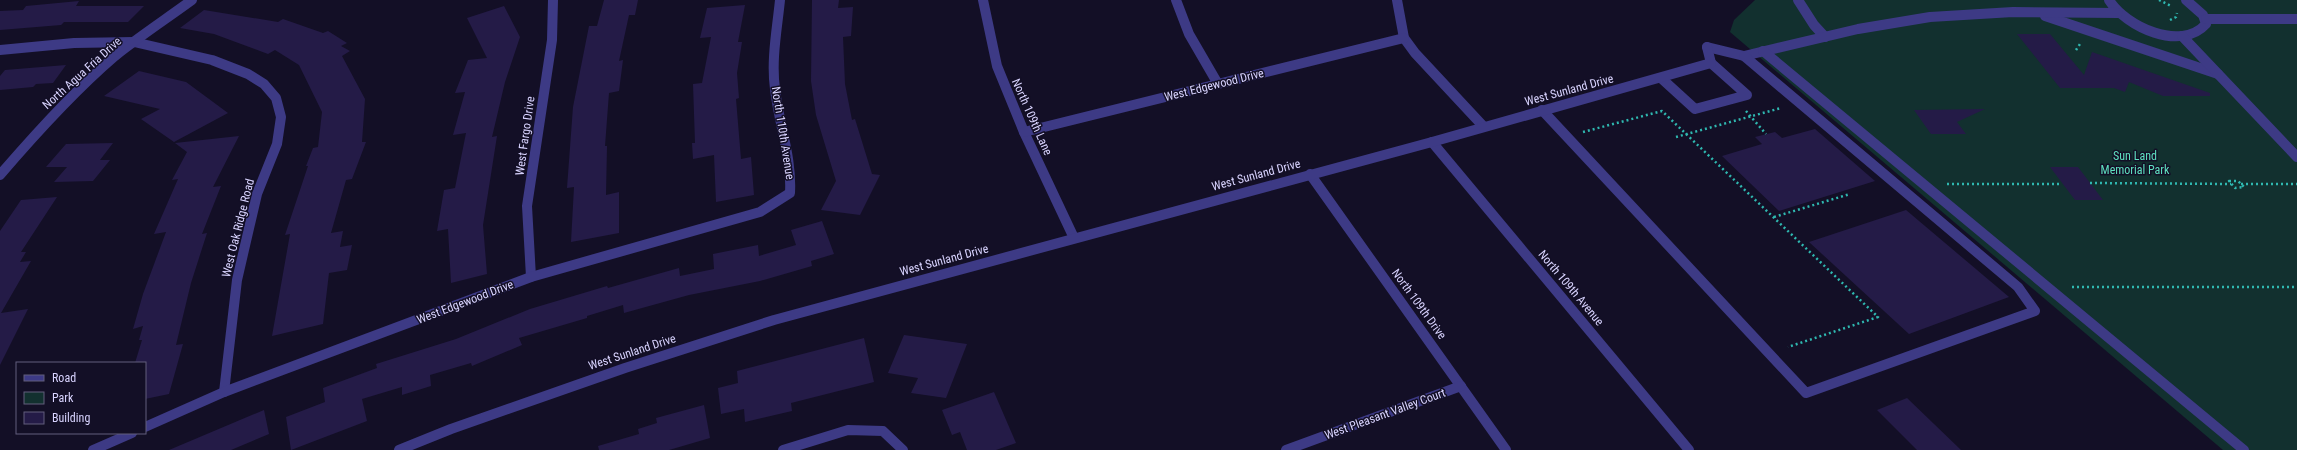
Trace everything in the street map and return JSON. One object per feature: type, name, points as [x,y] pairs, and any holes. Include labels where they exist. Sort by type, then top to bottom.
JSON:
[{"type":"street","name":"North Agua Fria Drive","points":[[0,175],[46,122],[92,77],[134,42],[192,0]]},
{"type":"street","name":"West Fargo Drive","points":[[531,277],[527,206],[540,110],[552,40],[553,0]]},
{"type":"street","name":"North 110th Avenue","points":[[780,0],[776,38],[775,90],[792,175],[790,193]]},
{"type":"street","name":"North 109th Lane","points":[[984,0],[996,66],[1024,132],[1074,238]]},
{"type":"street","points":[[1176,0],[1189,34],[1218,84]]},
{"type":"street","points":[[1397,0],[1404,38],[1415,53],[1483,126]]},
{"type":"street","points":[[1798,0],[1814,25],[1825,37]]},
{"type":"street","points":[[2102,0],[2110,3],[2118,14]]},
{"type":"street","points":[[2186,0],[2196,7],[2206,19],[2297,20]]},
{"type":"street","points":[[2036,12],[2218,74]]},
{"type":"street","points":[[1661,78],[1695,109],[1747,95],[1711,63],[1707,47],[1744,56],[1894,22],[1930,17],[2036,12],[2118,14],[2147,29],[2182,36],[2195,34],[2204,29],[2206,19]]},
{"type":"street","points":[[2182,36],[2297,157]]},
{"type":"street","name":"West Edgewood Drive","points":[[1024,132],[1404,38]]},
{"type":"street","name":"West Oak Ridge Road","points":[[0,50],[74,43],[134,42],[212,60],[248,74],[264,84],[276,98],[280,117],[277,144],[257,194],[237,280],[224,392]]},
{"type":"street","points":[[1763,52],[2244,450]]},
{"type":"street","points":[[1542,110],[1806,393],[2035,311],[2018,287],[1744,56]]},
{"type":"street","name":"West Sunland Drive","points":[[399,450],[450,429],[618,370],[774,320],[1432,142],[1483,126],[1711,63]]},
{"type":"street","name":"North 109th Avenue","points":[[1432,142],[1689,450]]},
{"type":"street","name":"North 109th Drive","points":[[1310,174],[1506,450]]},
{"type":"street","name":"West Edgewood Drive","points":[[146,427],[224,392],[531,277],[760,212],[790,193]]},
{"type":"street","name":"West Pleasant Valley Court","points":[[1286,450],[1461,386]]},
{"type":"street","points":[[783,450],[848,430],[883,431],[903,450]]},
{"type":"street","points":[[93,450],[130,434]]},
{"type":"path","points":[[2159,0],[2170,5],[2177,13],[2176,17],[2166,20]]},
{"type":"path","points":[[2076,50],[2080,44]]},
{"type":"path","points":[[1732,99],[1752,117],[1766,134]]},
{"type":"path","points":[[1676,137],[1784,107]]},
{"type":"path","points":[[1583,132],[1662,111],[1878,317],[1788,347]]},
{"type":"path","points":[[2229,181],[2238,181],[2241,184],[2244,188],[2235,188],[2229,181]]},
{"type":"path","points":[[2090,183],[2232,184]]},
{"type":"path","points":[[1922,184],[2062,184]]},
{"type":"path","points":[[2241,184],[2297,184]]},
{"type":"path","points":[[1774,218],[1850,194]]},
{"type":"path","points":[[2046,287],[2297,286]]},
{"type":"green space","name":"Sun Land Memorial Park","points":[[1755,0],[2297,0],[2297,450],[2223,450],[1730,32],[1734,20]]},
{"type":"building","points":[[604,0],[638,0],[635,15],[629,15],[619,61],[623,60],[619,91],[609,93],[605,146],[607,146],[606,195],[619,192],[619,233],[571,242],[574,187],[567,188],[573,107],[589,26],[597,26]]},
{"type":"building","points":[[812,0],[839,0],[838,8],[853,7],[851,36],[843,37],[845,84],[852,120],[855,119],[872,174],[880,175],[860,215],[821,210],[836,181],[816,115],[811,81]]},
{"type":"building","points":[[79,1],[76,6],[144,6],[128,22],[64,22],[61,25],[0,30],[0,11],[23,10],[26,6]]},
{"type":"building","points":[[745,5],[738,42],[742,42],[737,73],[739,98],[736,99],[741,159],[751,157],[754,195],[716,202],[714,155],[693,159],[692,143],[695,143],[693,84],[702,83],[711,37],[700,38],[707,8]]},
{"type":"building","points":[[504,6],[520,37],[505,82],[492,137],[497,136],[483,225],[487,274],[451,283],[448,229],[437,231],[444,190],[455,188],[466,133],[453,135],[465,92],[455,93],[468,60],[487,58],[467,18]]},
{"type":"building","points":[[204,10],[278,22],[283,19],[323,33],[328,31],[347,43],[341,46],[350,51],[342,56],[365,99],[362,142],[366,142],[352,179],[346,180],[331,233],[343,231],[340,247],[352,245],[347,270],[329,273],[323,324],[272,336],[290,234],[285,235],[308,166],[306,166],[313,148],[318,147],[322,112],[299,65],[275,50],[268,54],[214,34],[180,28]]},
{"type":"building","points":[[2017,34],[2050,34],[2084,75],[2092,52],[2210,93],[2210,96],[2163,96],[2129,82],[2125,92],[2114,88],[2060,88]]},
{"type":"building","points":[[66,65],[53,83],[36,84],[33,87],[0,90],[0,76],[5,70]]},
{"type":"building","points":[[139,71],[186,82],[228,113],[174,142],[141,119],[160,109],[104,96]]},
{"type":"building","points":[[1985,109],[1957,122],[1966,134],[1931,134],[1914,110]]},
{"type":"building","points":[[1815,129],[1875,181],[1779,211],[1722,156],[1762,144],[1755,137],[1775,132],[1782,138]]},
{"type":"building","points":[[239,136],[213,187],[221,186],[202,234],[207,233],[191,283],[176,345],[183,344],[169,394],[146,399],[146,362],[135,362],[142,340],[139,340],[143,326],[133,329],[143,294],[166,232],[154,234],[178,179],[172,180],[187,152],[175,143]]},
{"type":"building","points":[[113,143],[100,160],[110,160],[93,181],[54,182],[67,167],[46,167],[66,144]]},
{"type":"building","points":[[2050,167],[2078,167],[2103,200],[2075,200]]},
{"type":"building","points":[[57,197],[21,252],[26,252],[20,262],[31,261],[1,313],[28,309],[0,365],[0,231],[21,200]]},
{"type":"building","points":[[1906,210],[2009,297],[1909,334],[1809,242]]},
{"type":"building","points":[[822,221],[834,254],[811,261],[812,266],[760,281],[689,295],[624,313],[623,305],[587,316],[587,318],[519,338],[522,345],[472,366],[471,363],[430,375],[431,386],[402,395],[402,387],[362,399],[367,421],[291,450],[286,417],[325,402],[323,388],[377,368],[376,364],[456,339],[530,309],[607,286],[608,288],[679,268],[680,276],[714,269],[713,254],[758,245],[759,256],[796,245],[791,230]]},
{"type":"building","points":[[904,335],[967,344],[946,398],[911,393],[918,378],[888,373]]},
{"type":"building","points":[[864,338],[874,382],[791,403],[792,411],[745,422],[744,409],[721,414],[718,388],[738,383],[737,371]]},
{"type":"building","points":[[994,392],[1016,443],[996,450],[967,450],[960,432],[952,435],[942,410]]},
{"type":"building","points":[[1907,398],[1961,450],[1917,450],[1877,410]]},
{"type":"building","points":[[704,405],[710,438],[669,450],[599,450],[598,446],[639,434],[638,429],[657,423],[656,418]]},
{"type":"building","points":[[264,410],[269,434],[231,450],[169,450]]}]
